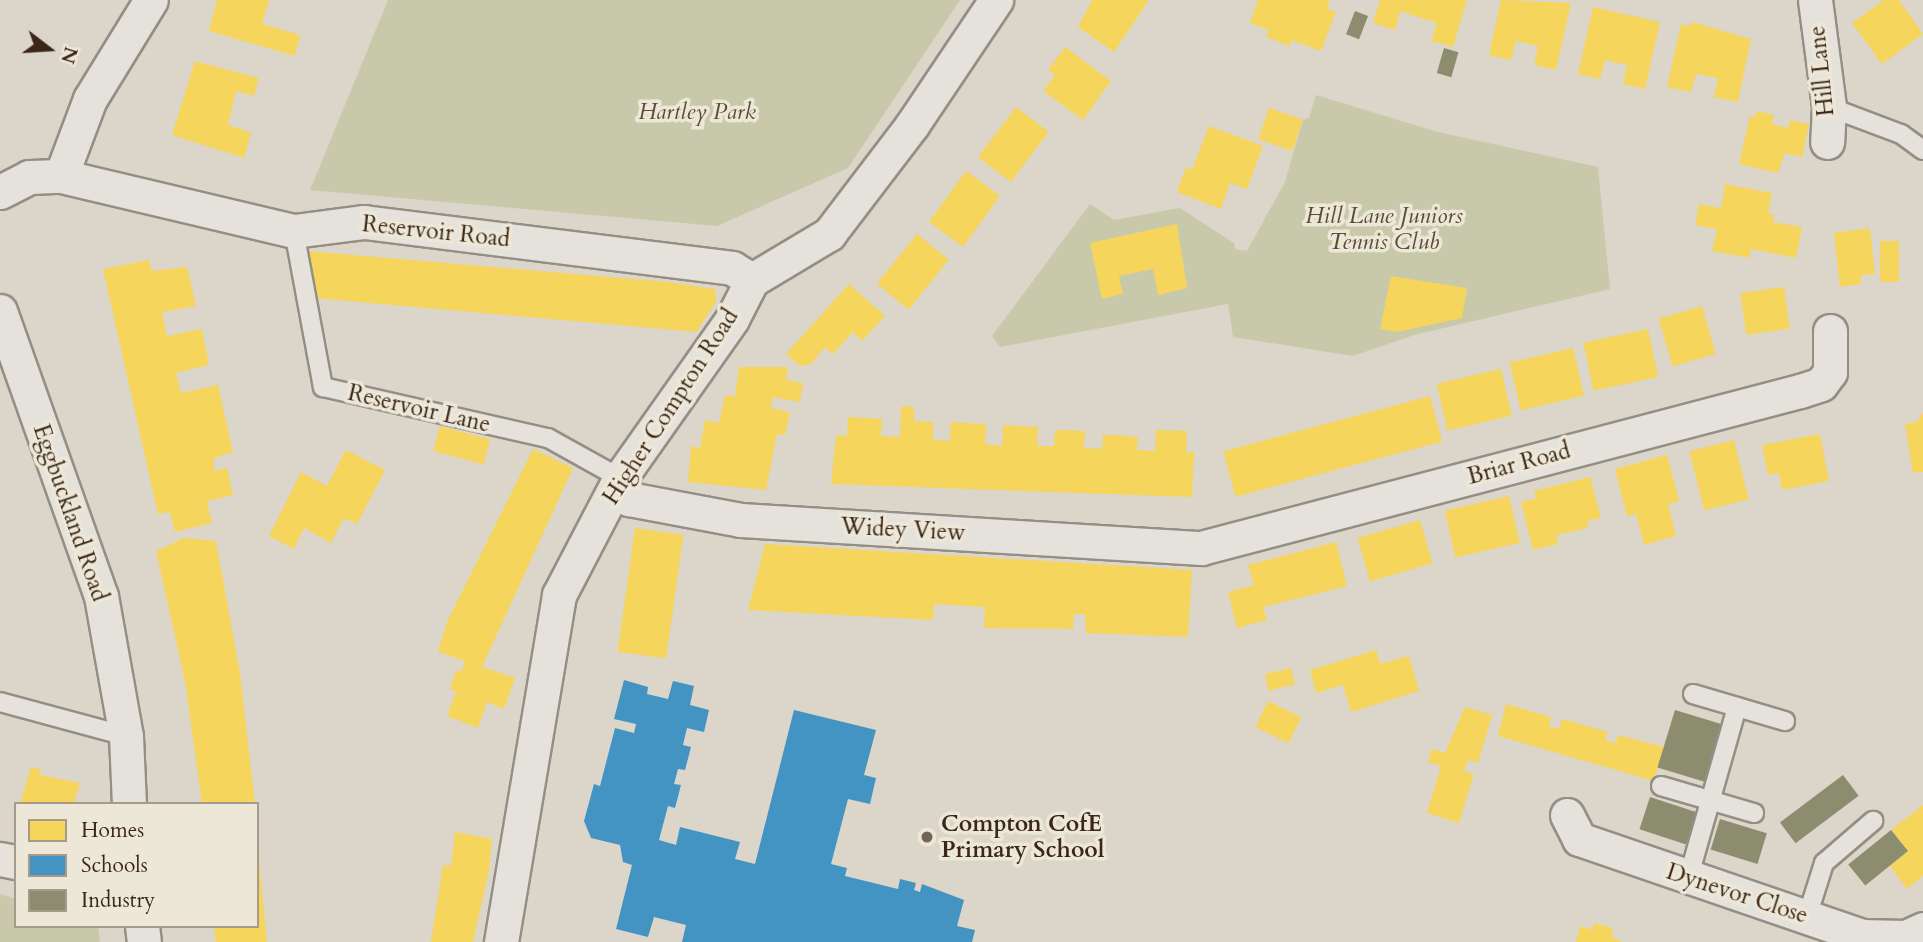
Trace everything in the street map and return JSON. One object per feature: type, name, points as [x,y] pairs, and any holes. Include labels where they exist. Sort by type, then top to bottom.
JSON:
[{"type":"street","points":[[61,176],[90,99],[151,0]]},
{"type":"street","points":[[752,279],[829,234],[912,125],[996,0]]},
{"type":"street","name":"Hill Lane","points":[[1815,0],[1829,107],[1827,142]]},
{"type":"street","name":"Reservoir Road","points":[[0,192],[29,177],[61,176],[294,231],[364,222],[732,268],[752,279]]},
{"type":"street","name":"Higher Compton Road","points":[[501,942],[559,595],[620,478],[732,319],[752,279]]},
{"type":"street","name":"Eggbuckland Road","points":[[0,311],[101,596],[126,736],[129,802]]},
{"type":"street","name":"Briar Road","points":[[1201,548],[1821,384],[1830,372],[1830,331]]},
{"type":"street","name":"Widey View","points":[[620,478],[629,499],[741,520],[1201,548]]},
{"type":"street","name":"Dynevor Close","points":[[1567,815],[1579,839],[1688,879],[1862,936],[1906,937],[1923,929]]},
{"type":"lane","points":[[1829,107],[1901,134],[1923,150]]},
{"type":"lane","name":"Reservoir Lane","points":[[294,231],[323,387],[548,438],[620,478]]},
{"type":"lane","points":[[1693,694],[1785,721]]},
{"type":"lane","points":[[0,702],[126,736]]},
{"type":"lane","points":[[1688,879],[1737,707]]},
{"type":"lane","points":[[1661,786],[1754,813]]},
{"type":"lane","points":[[1807,917],[1824,863],[1873,821]]},
{"type":"green space","name":"Hartley Park","points":[[388,0],[960,0],[848,168],[717,226],[310,190]]},
{"type":"green space","name":"Hill Lane Juniors Tennis Club","points":[[1316,95],[1438,132],[1598,167],[1610,289],[1414,335],[1353,356],[1233,337],[1228,304],[1000,347],[992,336],[1090,204],[1114,220],[1180,208],[1234,243],[1235,249],[1247,251],[1285,182],[1303,120],[1309,118]]},
{"type":"green space","points":[[0,894],[14,898],[14,928],[98,928],[100,942],[0,942]]},
{"type":"building: Homes","points":[[217,0],[269,0],[262,24],[300,35],[295,56],[209,31]]},
{"type":"building: Homes","points":[[1092,0],[1149,0],[1114,52],[1078,27]]},
{"type":"building: Homes","points":[[1258,0],[1330,0],[1327,8],[1336,12],[1321,51],[1292,40],[1290,46],[1266,37],[1269,30],[1250,23]]},
{"type":"building: Homes","points":[[1380,0],[1467,0],[1453,47],[1431,41],[1437,23],[1400,11],[1395,30],[1373,23]]},
{"type":"building: Homes","points":[[1501,0],[1571,3],[1556,70],[1534,65],[1538,46],[1516,41],[1511,60],[1489,55]]},
{"type":"building: Homes","points":[[1884,0],[1899,0],[1923,34],[1882,64],[1852,23]]},
{"type":"building: Homes","points":[[1593,7],[1660,22],[1645,89],[1623,84],[1627,65],[1605,60],[1600,79],[1578,74]]},
{"type":"building: Homes","points":[[1692,22],[1751,39],[1738,102],[1714,97],[1718,78],[1696,74],[1691,92],[1667,87],[1681,24],[1690,26]]},
{"type":"building: Homes","points":[[1065,47],[1111,81],[1083,120],[1043,91],[1055,75],[1048,70]]},
{"type":"building: Homes","points":[[195,61],[259,78],[254,96],[236,91],[228,125],[251,133],[244,158],[172,135]]},
{"type":"building: Homes","points":[[1016,107],[1049,132],[1011,182],[978,157]]},
{"type":"building: Homes","points":[[1269,108],[1303,120],[1292,151],[1258,139]]},
{"type":"building: Homes","points":[[1756,111],[1774,115],[1772,124],[1788,128],[1790,120],[1809,124],[1802,157],[1785,153],[1778,173],[1739,164],[1750,116],[1755,118]]},
{"type":"building: Homes","points":[[1209,126],[1263,146],[1247,189],[1230,183],[1221,209],[1177,192],[1186,167],[1192,170]]},
{"type":"building: Homes","points":[[966,171],[1000,196],[963,247],[929,222]]},
{"type":"building: Homes","points":[[1725,184],[1772,193],[1768,213],[1774,214],[1773,222],[1802,227],[1796,258],[1751,249],[1749,258],[1712,251],[1717,229],[1695,225],[1699,204],[1721,208]]},
{"type":"building: Homes","points":[[1177,224],[1187,288],[1158,295],[1153,269],[1119,276],[1123,294],[1102,299],[1090,243]]},
{"type":"building: Homes","points":[[1870,228],[1875,274],[1861,275],[1861,284],[1840,287],[1834,233]]},
{"type":"building: Homes","points":[[917,234],[949,260],[909,310],[877,284]]},
{"type":"building: Homes","points":[[1880,241],[1899,241],[1899,282],[1880,282]]},
{"type":"building: Homes","points":[[307,251],[667,282],[715,289],[716,302],[696,332],[315,298]]},
{"type":"building: Homes","points":[[149,260],[152,271],[187,267],[196,306],[162,312],[167,336],[202,329],[209,365],[176,373],[181,393],[218,385],[233,452],[214,458],[214,471],[227,468],[233,495],[207,501],[212,523],[175,532],[170,512],[158,514],[103,269]]},
{"type":"building: Homes","points":[[1391,276],[1467,288],[1462,318],[1397,332],[1380,329]]},
{"type":"building: Homes","points":[[849,284],[885,316],[862,341],[853,332],[833,354],[825,347],[811,364],[800,366],[786,354]]},
{"type":"building: Homes","points":[[1784,287],[1790,329],[1746,335],[1740,293]]},
{"type":"building: Homes","points":[[1702,306],[1716,354],[1673,366],[1659,318]]},
{"type":"building: Homes","points":[[1648,329],[1658,377],[1594,391],[1583,343]]},
{"type":"building: Homes","points":[[1573,348],[1584,396],[1521,410],[1510,363]]},
{"type":"building: Homes","points":[[739,367],[788,367],[786,380],[803,383],[800,402],[773,397],[771,408],[790,412],[785,435],[777,434],[766,490],[688,482],[691,446],[700,448],[705,420],[719,423],[725,395],[735,397]]},
{"type":"building: Homes","points":[[1501,369],[1512,416],[1447,431],[1437,384]]},
{"type":"building: Homes","points":[[1430,396],[1442,441],[1235,497],[1223,451]]},
{"type":"building: Homes","points":[[901,406],[914,407],[914,421],[933,422],[933,440],[950,441],[951,422],[986,424],[985,444],[1002,446],[1003,425],[1038,427],[1037,446],[1054,446],[1055,430],[1085,431],[1084,448],[1102,449],[1103,435],[1118,435],[1138,437],[1137,450],[1155,451],[1156,430],[1187,431],[1186,452],[1194,452],[1192,497],[831,484],[836,435],[847,436],[848,417],[882,419],[881,436],[900,437]]},
{"type":"building: Homes","points":[[1923,412],[1923,472],[1913,473],[1905,424],[1917,422]]},
{"type":"building: Homes","points":[[440,426],[490,439],[483,465],[433,451]]},
{"type":"building: Homes","points":[[1820,434],[1829,481],[1782,490],[1779,473],[1768,475],[1762,445]]},
{"type":"building: Homes","points":[[1734,440],[1749,499],[1704,510],[1689,451]]},
{"type":"building: Homes","points":[[533,449],[573,468],[482,667],[515,678],[504,709],[487,702],[478,728],[447,716],[456,691],[450,689],[456,670],[461,672],[465,661],[438,652],[447,622]]},
{"type":"building: Homes","points":[[346,450],[385,470],[357,524],[344,518],[331,543],[304,528],[294,549],[269,536],[301,472],[327,486]]},
{"type":"building: Homes","points":[[1667,455],[1679,501],[1668,504],[1676,536],[1644,545],[1636,514],[1627,516],[1615,469]]},
{"type":"building: Homes","points":[[1590,477],[1601,518],[1587,521],[1588,528],[1556,535],[1558,544],[1533,550],[1521,502],[1536,498],[1534,491]]},
{"type":"building: Homes","points":[[1509,496],[1520,543],[1455,558],[1445,511]]},
{"type":"building: Homes","points":[[1420,520],[1432,563],[1370,581],[1358,538]]},
{"type":"building: Homes","points":[[635,528],[684,535],[666,659],[618,652]]},
{"type":"building: Homes","points":[[184,538],[216,541],[240,673],[255,802],[202,802],[185,681],[156,551]]},
{"type":"building: Homes","points":[[1336,542],[1347,586],[1263,607],[1267,620],[1237,628],[1228,592],[1254,585],[1248,565]]},
{"type":"building: Homes","points":[[765,544],[1192,570],[1188,637],[1086,633],[1085,614],[1074,614],[1073,629],[984,628],[985,607],[934,604],[933,620],[748,610]]},
{"type":"building: Homes","points":[[1376,650],[1380,664],[1409,656],[1419,691],[1351,712],[1343,685],[1316,693],[1310,670]]},
{"type":"building: Homes","points":[[1291,668],[1295,685],[1269,691],[1265,674]]},
{"type":"building: Homes","points":[[1268,701],[1301,717],[1289,743],[1255,727]]},
{"type":"building: Homes","points":[[1506,704],[1551,717],[1549,726],[1559,729],[1562,719],[1608,732],[1605,740],[1616,743],[1618,735],[1664,747],[1654,781],[1498,736]]},
{"type":"building: Homes","points":[[1465,707],[1492,715],[1478,763],[1468,760],[1464,771],[1474,774],[1459,823],[1427,813],[1441,766],[1428,762],[1432,749],[1445,753]]},
{"type":"building: Homes","points":[[31,767],[41,770],[40,775],[80,783],[75,802],[21,802]]},
{"type":"building: Homes","points":[[1923,805],[1923,876],[1907,889],[1890,866],[1908,851],[1891,830]]},
{"type":"building: Homes","points":[[455,832],[492,839],[489,870],[473,942],[431,942],[443,865],[451,866]]},
{"type":"building: Homes","points":[[259,858],[267,942],[216,942],[214,928],[259,928]]},
{"type":"building: Homes","points":[[1594,923],[1613,928],[1611,936],[1623,942],[1576,942],[1580,926],[1592,930]]},
{"type":"building: Schools","points":[[624,680],[648,687],[647,694],[668,699],[673,681],[694,686],[690,705],[709,710],[704,732],[687,728],[683,745],[691,747],[685,770],[678,769],[674,784],[681,785],[675,808],[668,806],[659,840],[676,845],[680,827],[740,842],[735,859],[755,864],[794,710],[876,730],[864,775],[876,778],[870,804],[848,799],[831,864],[847,868],[845,876],[898,889],[900,879],[916,883],[914,890],[920,892],[922,884],[964,900],[957,926],[975,930],[972,942],[682,942],[686,925],[654,917],[648,937],[616,929],[632,865],[623,862],[620,845],[591,838],[584,821],[594,784],[600,786],[615,728],[634,733],[636,724],[614,719]]},
{"type":"building: Industry","points":[[1355,11],[1368,16],[1359,39],[1346,34]]},
{"type":"building: Industry","points":[[1444,48],[1458,52],[1451,77],[1437,73]]},
{"type":"building: Industry","points":[[1675,710],[1723,725],[1705,782],[1657,767]]},
{"type":"building: Industry","points":[[1843,775],[1859,796],[1796,843],[1780,823]]},
{"type":"building: Industry","points":[[1650,797],[1697,812],[1686,844],[1639,829]]},
{"type":"building: Industry","points":[[1720,819],[1767,833],[1758,864],[1711,850]]},
{"type":"building: Industry","points":[[1891,830],[1908,851],[1865,886],[1848,865]]},
{"type":"place","name":"Compton CofE Primary School","points":[[927,837]]}]
